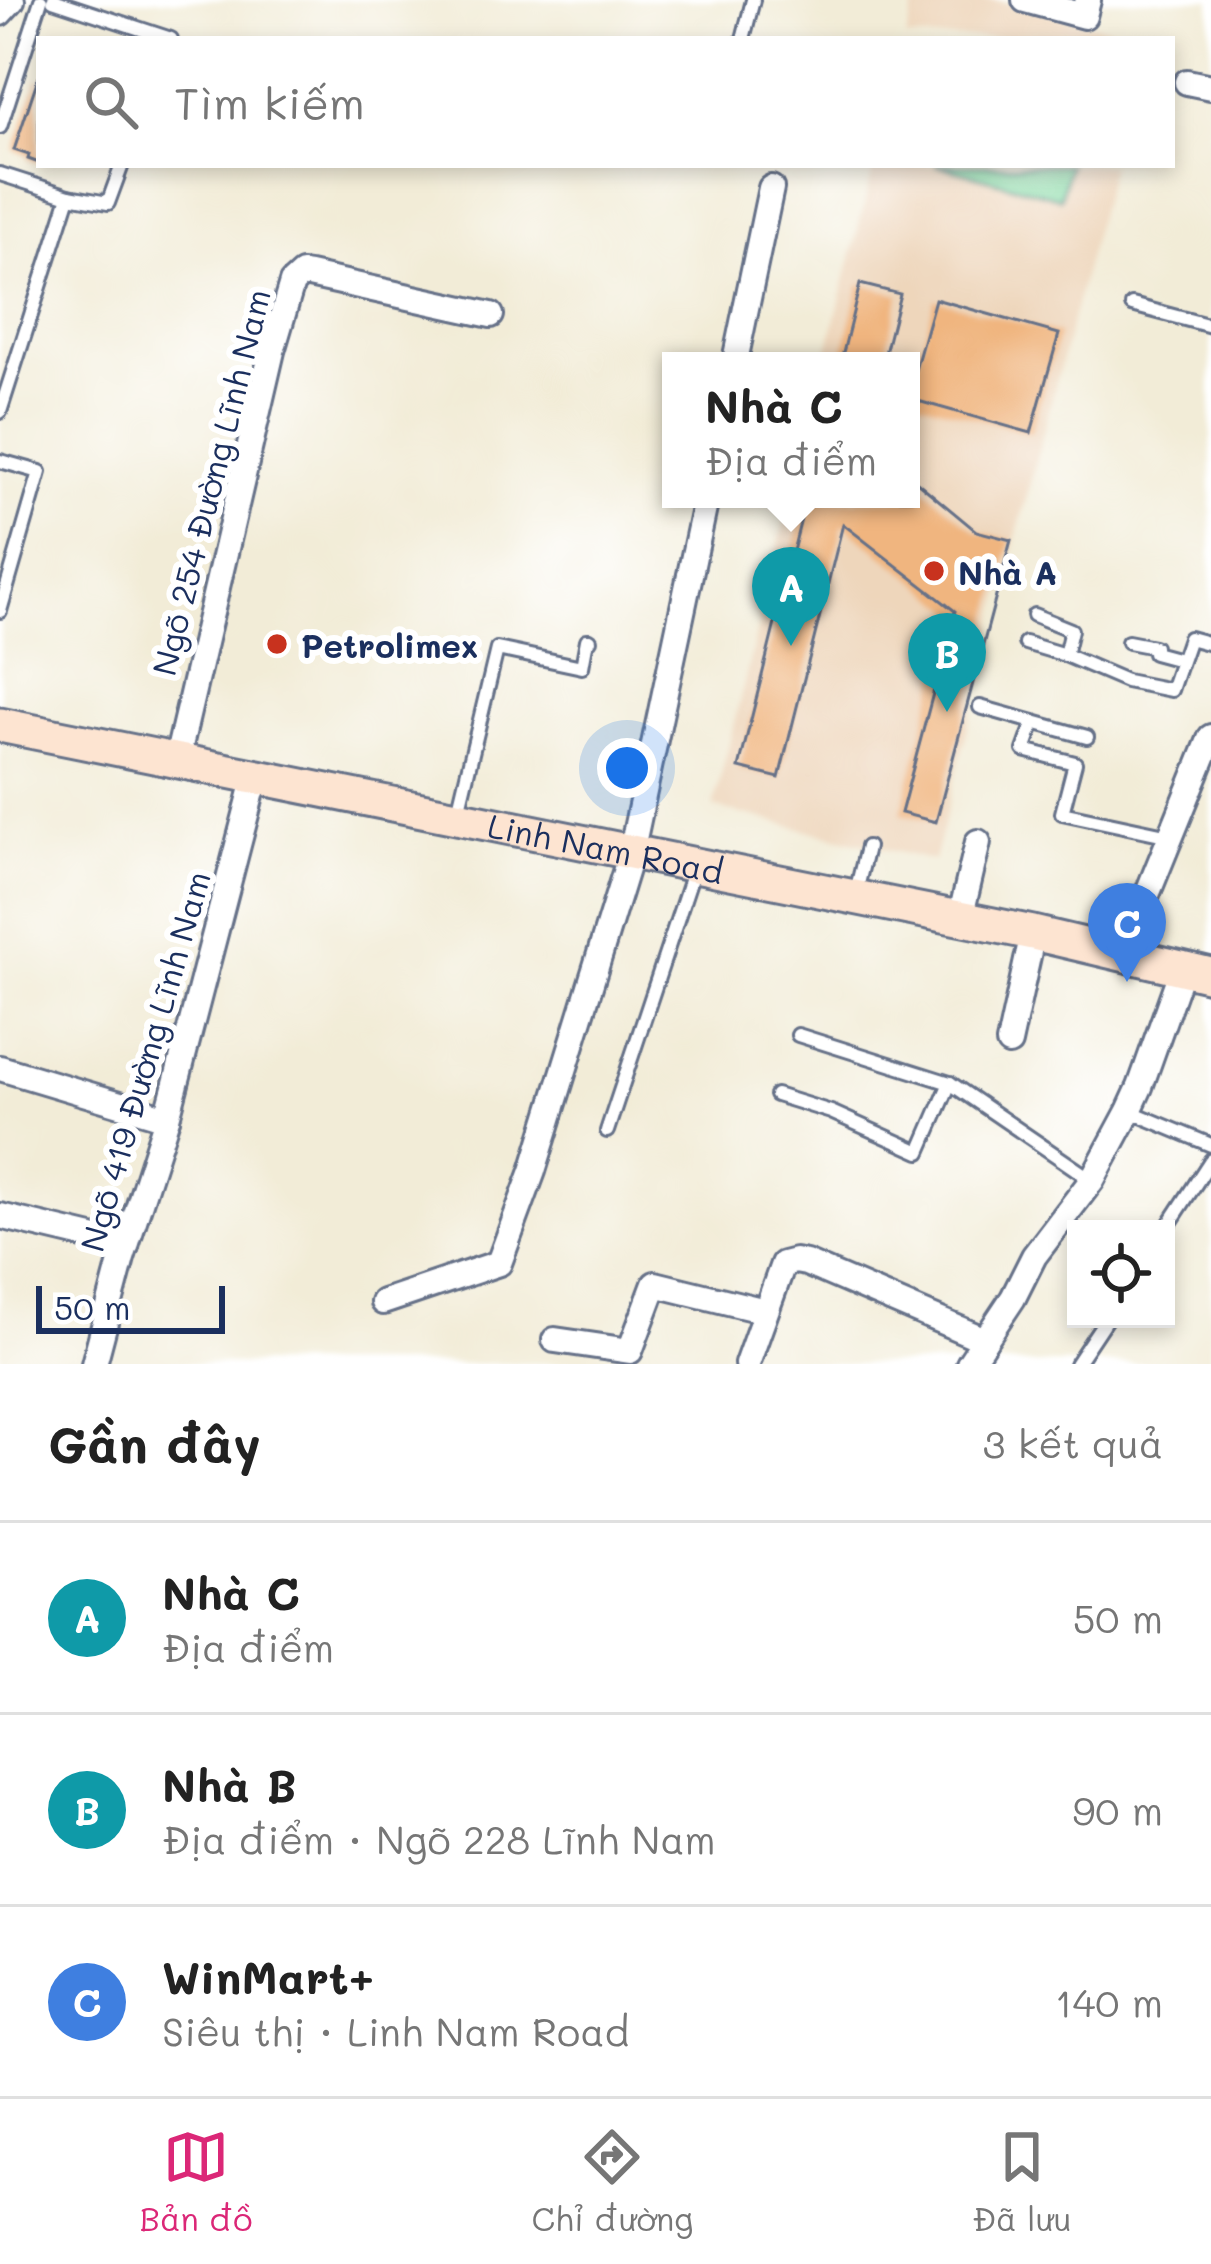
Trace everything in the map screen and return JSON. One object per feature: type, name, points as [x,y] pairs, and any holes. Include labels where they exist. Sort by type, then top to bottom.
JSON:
[{"type":"main road","name":"Linh Nam Road","points":[[0,725],[1033,933],[1197,972]]},
{"type":"street","points":[[0,13],[12,0]]},
{"type":"street","points":[[1025,0],[1084,16],[1088,0]]},
{"type":"street","points":[[737,352],[771,188]]},
{"type":"street","name":"Ngõ 254 Đường Lĩnh Nam","points":[[178,759],[272,352],[296,277],[310,275],[491,315]]},
{"type":"street","points":[[383,1302],[499,1263],[533,1171],[632,853],[704,508]]},
{"type":"street","points":[[1123,954],[1211,737]]},
{"type":"street","name":"Ngõ 419 Đường Lĩnh Nam","points":[[94,1364],[166,1118],[256,776]]},
{"type":"street","points":[[960,919],[978,842]]},
{"type":"street","points":[[1009,1042],[1033,933]]},
{"type":"street","points":[[969,1364],[1013,1298],[1034,1256],[1092,1180],[1197,972]]},
{"type":"street","points":[[0,1069],[166,1118]]},
{"type":"street","points":[[0,1216],[126,1246]]},
{"type":"street","points":[[747,1364],[783,1264],[794,1261],[985,1340]]},
{"type":"street","points":[[555,1340],[630,1351],[656,1284],[765,1311]]},
{"type":"lane","points":[[0,127],[41,0]]},
{"type":"lane","points":[[52,0],[162,36]]},
{"type":"lane","points":[[744,36],[753,0]]},
{"type":"lane","points":[[0,174],[107,203],[121,168]]},
{"type":"lane","points":[[0,412],[69,196]]},
{"type":"lane","points":[[1132,305],[1211,326]]},
{"type":"lane","points":[[0,461],[40,472],[0,611]]},
{"type":"lane","points":[[1034,615],[1071,630],[1064,655]]},
{"type":"lane","points":[[1025,643],[1126,681],[1171,690],[1189,638],[1211,644]]},
{"type":"lane","points":[[457,817],[497,649],[582,668],[590,640]]},
{"type":"lane","points":[[1128,642],[1154,647],[1154,653],[1180,660]]},
{"type":"lane","points":[[980,707],[1087,737]]},
{"type":"lane","points":[[1034,722],[1024,749],[1075,763],[1062,813],[1171,836]]},
{"type":"lane","points":[[855,897],[867,847]]},
{"type":"lane","points":[[607,1131],[695,865]]},
{"type":"lane","points":[[798,1035],[950,1083],[1092,1180]]},
{"type":"lane","points":[[776,1095],[831,1112],[920,1152],[950,1083]]},
{"type":"lane","points":[[1129,1111],[1211,1145]]},
{"type":"lane","points":[[1172,1220],[1211,1160]]},
{"type":"lane","points":[[1076,1364],[1100,1328]]},
{"type":"shaded area","points":[[916,0],[995,0],[1140,36],[907,36]]},
{"type":"shaded area","points":[[873,168],[1110,168],[934,861],[713,807],[788,508],[920,508],[920,352],[827,352]]},
{"type":"green space","points":[[947,168],[1068,168],[1060,198]]},
{"type":"building","points":[[36,84],[36,162],[14,150]]},
{"type":"building","points":[[860,284],[900,294],[885,352],[843,352]]},
{"type":"building","points":[[935,299],[1059,334],[1031,433],[920,402],[920,352]]},
{"type":"building","points":[[920,484],[976,531],[1011,540],[936,822],[901,813],[955,611],[843,524],[779,778],[739,768],[804,508],[920,508]]},
{"type":"place","name":"Nhà A","points":[[934,571]]},
{"type":"place","name":"Petrolimex","points":[[277,644]]},
{"type":"place","name":"Nhà C","points":[[791,646]]},
{"type":"place","name":"Nhà B","points":[[947,712]]},
{"type":"place","name":"WinMart+","points":[[1127,982]]}]
